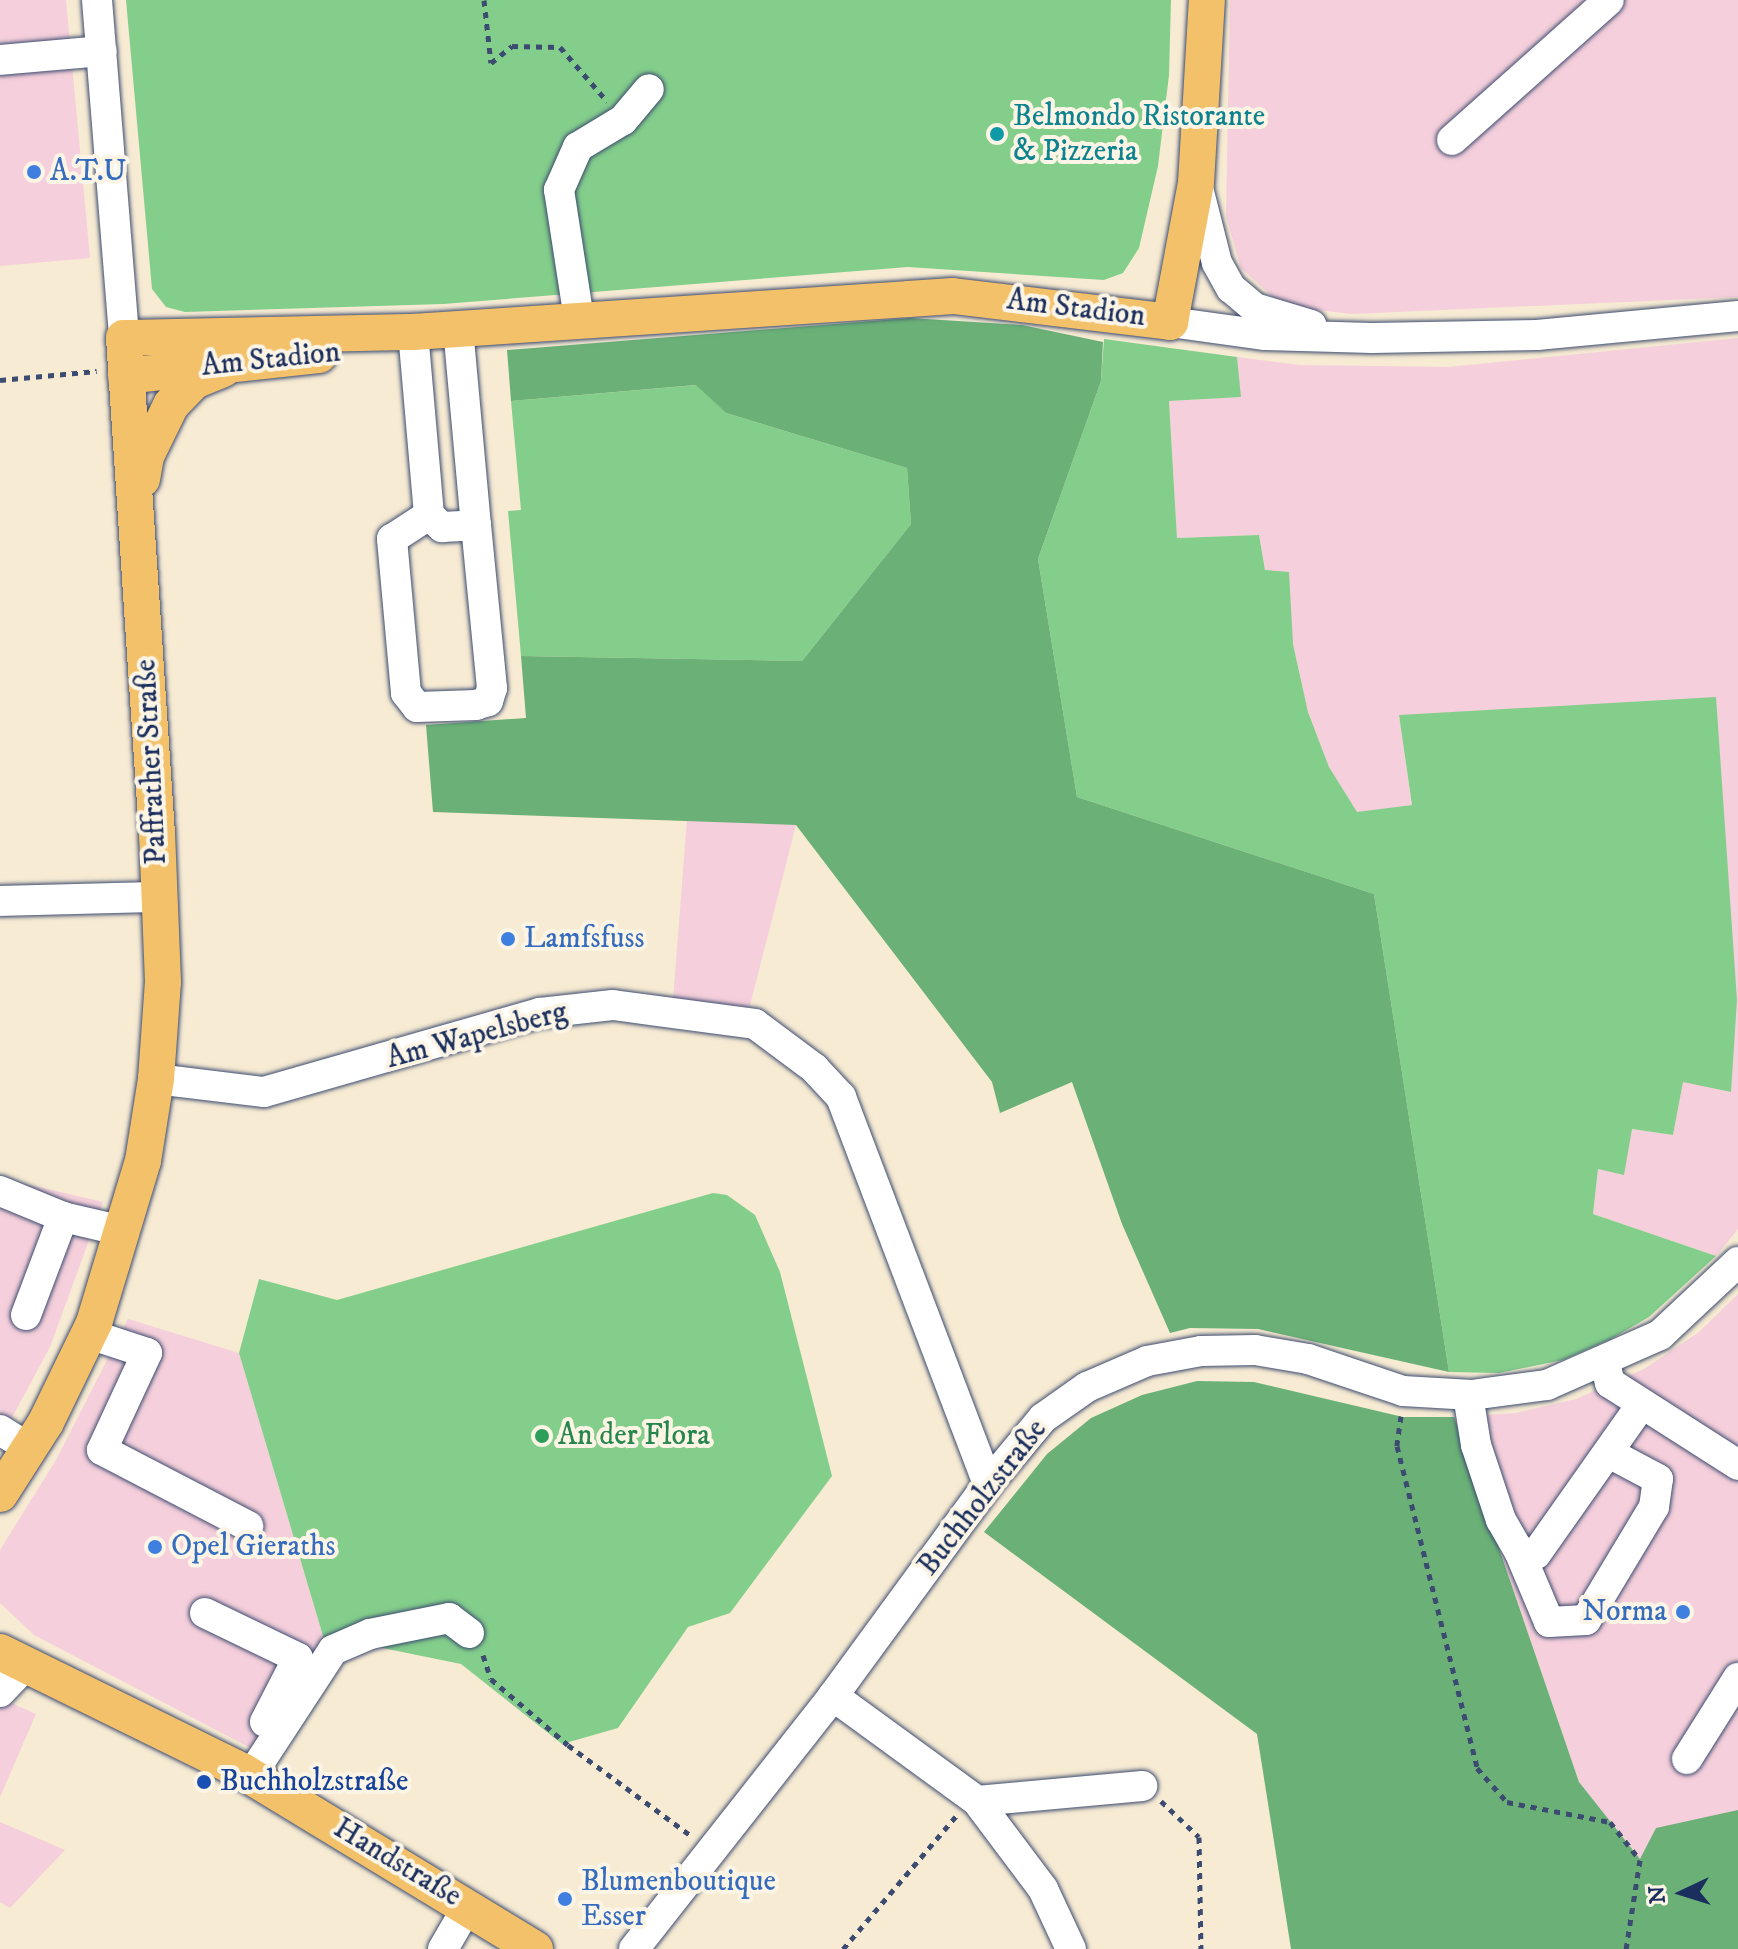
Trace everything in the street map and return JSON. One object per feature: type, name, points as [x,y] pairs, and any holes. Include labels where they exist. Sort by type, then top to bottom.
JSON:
[{"type":"main road","points":[[1170,322],[1196,183],[1207,0]]},
{"type":"main road","name":"Am Stadion","points":[[125,361],[458,328],[953,296],[1170,322]]},
{"type":"main road","name":"Am Stadion","points":[[125,361],[237,363],[356,351],[413,332]]},
{"type":"main road","name":"Paffrather Straße","points":[[0,1494],[15,1439],[89,1334],[143,1161],[156,1079],[163,982],[137,504],[125,361]]},
{"type":"main road","points":[[137,504],[146,456],[171,405],[194,381],[237,363]]},
{"type":"main road","name":"Handstraße","points":[[13,1658],[246,1774],[535,1949]]},
{"type":"street","name":"Paffrather Straße","points":[[97,0],[125,361]]},
{"type":"street","points":[[1452,140],[1609,0]]},
{"type":"street","points":[[0,60],[102,51]]},
{"type":"street","points":[[579,319],[559,190],[578,147],[623,120],[649,89]]},
{"type":"street","points":[[1196,183],[1217,263],[1231,288],[1255,308],[1285,319],[1372,338]]},
{"type":"street","name":"Am Stadion","points":[[1170,322],[1265,335],[1372,338],[1537,335],[1738,316]]},
{"type":"street","points":[[429,515],[392,539],[406,693],[417,707],[443,709],[488,701],[492,688],[458,328]]},
{"type":"street","points":[[413,332],[429,515],[442,527],[476,525]]},
{"type":"street","points":[[0,901],[158,897]]},
{"type":"street","name":"Am Wapelsberg","points":[[156,1079],[264,1092],[540,1013],[613,1005],[755,1024],[814,1068],[841,1097],[988,1484]]},
{"type":"street","points":[[0,1191],[63,1217],[123,1231]]},
{"type":"street","points":[[26,1315],[63,1217]]},
{"type":"street","name":"Buchholzstraße","points":[[634,1949],[833,1696],[988,1484],[1043,1418],[1087,1387],[1147,1361],[1201,1351],[1255,1350],[1308,1359],[1403,1391],[1468,1395],[1547,1385],[1595,1367],[1660,1335],[1702,1301],[1738,1262]]},
{"type":"street","points":[[89,1334],[147,1353],[102,1450],[248,1526]]},
{"type":"street","points":[[1595,1367],[1637,1411],[1738,1465]]},
{"type":"street","points":[[1468,1395],[1476,1445],[1501,1520],[1519,1551],[1549,1622],[1586,1620],[1654,1507],[1658,1479],[1609,1453]]},
{"type":"street","points":[[1519,1551],[1536,1554],[1637,1411]]},
{"type":"street","points":[[205,1613],[298,1658],[246,1774]]},
{"type":"street","points":[[246,1774],[333,1650],[370,1634],[449,1618],[474,1638]]},
{"type":"street","points":[[0,1692],[13,1658]]},
{"type":"street","points":[[1687,1759],[1738,1678]]},
{"type":"street","points":[[833,1696],[975,1799],[1043,1889],[1071,1949]]},
{"type":"street","points":[[975,1799],[1142,1786]]},
{"type":"street","points":[[443,1949],[468,1906]]},
{"type":"path","points":[[484,0],[491,63],[512,46],[560,47],[623,120]]},
{"type":"path","points":[[0,380],[125,361]]},
{"type":"path","points":[[1403,1391],[1397,1446],[1477,1768],[1507,1802],[1610,1822],[1640,1860],[1626,1949]]},
{"type":"path","points":[[474,1638],[491,1679],[568,1745],[711,1851]]},
{"type":"path","points":[[1142,1786],[1199,1837],[1201,1949]]},
{"type":"path","points":[[843,1949],[975,1799]]},
{"type":"shaded area","points":[[0,0],[66,0],[90,258],[0,266]]},
{"type":"shaded area","points":[[1230,0],[1738,0],[1738,297],[1352,314],[1283,306],[1241,268],[1226,216]]},
{"type":"shaded area","points":[[1738,338],[1738,1229],[1716,1256],[1593,1214],[1598,1169],[1632,1129],[1673,1135],[1683,1081],[1730,1092],[1399,715],[1412,805],[1357,813],[1329,767],[1308,712],[1293,644],[1265,570],[1259,535],[1177,538],[1169,401],[1240,397],[1237,357],[1300,365],[1448,367]]},
{"type":"shaded area","points":[[687,819],[796,825],[748,1013],[673,1000]]},
{"type":"shaded area","points":[[0,1178],[103,1202],[50,1347],[0,1440]]},
{"type":"shaded area","points":[[1738,1294],[1738,1810],[1640,1860],[1579,1782],[1454,1417],[1515,1413],[1576,1399],[1644,1369],[1699,1332]]},
{"type":"shaded area","points":[[128,1319],[239,1353],[326,1646],[262,1754],[34,1635],[0,1603],[0,1550],[56,1460]]},
{"type":"shaded area","points":[[0,1698],[36,1714],[0,1797]]},
{"type":"shaded area","points":[[0,1822],[65,1850],[10,1908],[0,1902]]},
{"type":"green space","points":[[126,0],[1171,0],[1169,75],[1158,166],[1139,248],[1123,273],[1104,280],[908,267],[443,304],[185,312],[166,307],[152,289]]},
{"type":"green space","points":[[910,318],[1022,325],[1103,342],[1101,381],[1038,559],[1077,797],[1374,894],[1449,1372],[1258,1329],[1190,1328],[1170,1333],[1122,1224],[1072,1082],[1000,1113],[992,1082],[796,825],[433,812],[426,725],[526,718],[521,656],[802,661],[911,524],[907,468],[726,413],[696,385],[511,401],[507,350]]},
{"type":"green space","points":[[1104,339],[1237,357],[1241,397],[1169,401],[1177,538],[1259,535],[1265,570],[1289,572],[1293,644],[1308,712],[1329,767],[1357,812],[1412,805],[1399,715],[1716,697],[1737,1000],[1731,1092],[1683,1082],[1673,1135],[1632,1129],[1624,1175],[1598,1169],[1593,1214],[1716,1256],[1649,1317],[1611,1339],[1563,1360],[1499,1373],[1449,1372],[1374,894],[1077,797],[1038,559],[1101,381]]},
{"type":"green space","points":[[697,385],[726,413],[907,468],[911,524],[802,661],[521,656],[508,511],[521,510],[511,401]]},
{"type":"green space","name":"An der Flora","points":[[713,1193],[727,1195],[755,1215],[780,1272],[832,1476],[730,1613],[688,1627],[618,1728],[562,1744],[461,1664],[368,1645],[326,1646],[239,1353],[259,1279],[337,1300]]},
{"type":"green space","points":[[1197,1381],[1254,1382],[1403,1417],[1454,1417],[1579,1782],[1640,1859],[1656,1828],[1738,1810],[1738,1949],[1291,1949],[1257,1734],[984,1532],[1047,1454],[1091,1418],[1142,1395]]},
{"type":"place","name":"Belmondo Ristorante & Pizzeria","points":[[997,134]]},
{"type":"place","name":"A.T.U","points":[[34,172]]},
{"type":"place","name":"Lamfsfuss","points":[[508,939]]},
{"type":"place","name":"An der Flora","points":[[542,1436]]},
{"type":"place","name":"Opel Gieraths","points":[[155,1547]]},
{"type":"place","name":"Norma","points":[[1683,1612]]},
{"type":"place","name":"Buchholzstraße","points":[[204,1782]]},
{"type":"place","name":"Blumenboutique Esser","points":[[565,1899]]}]
